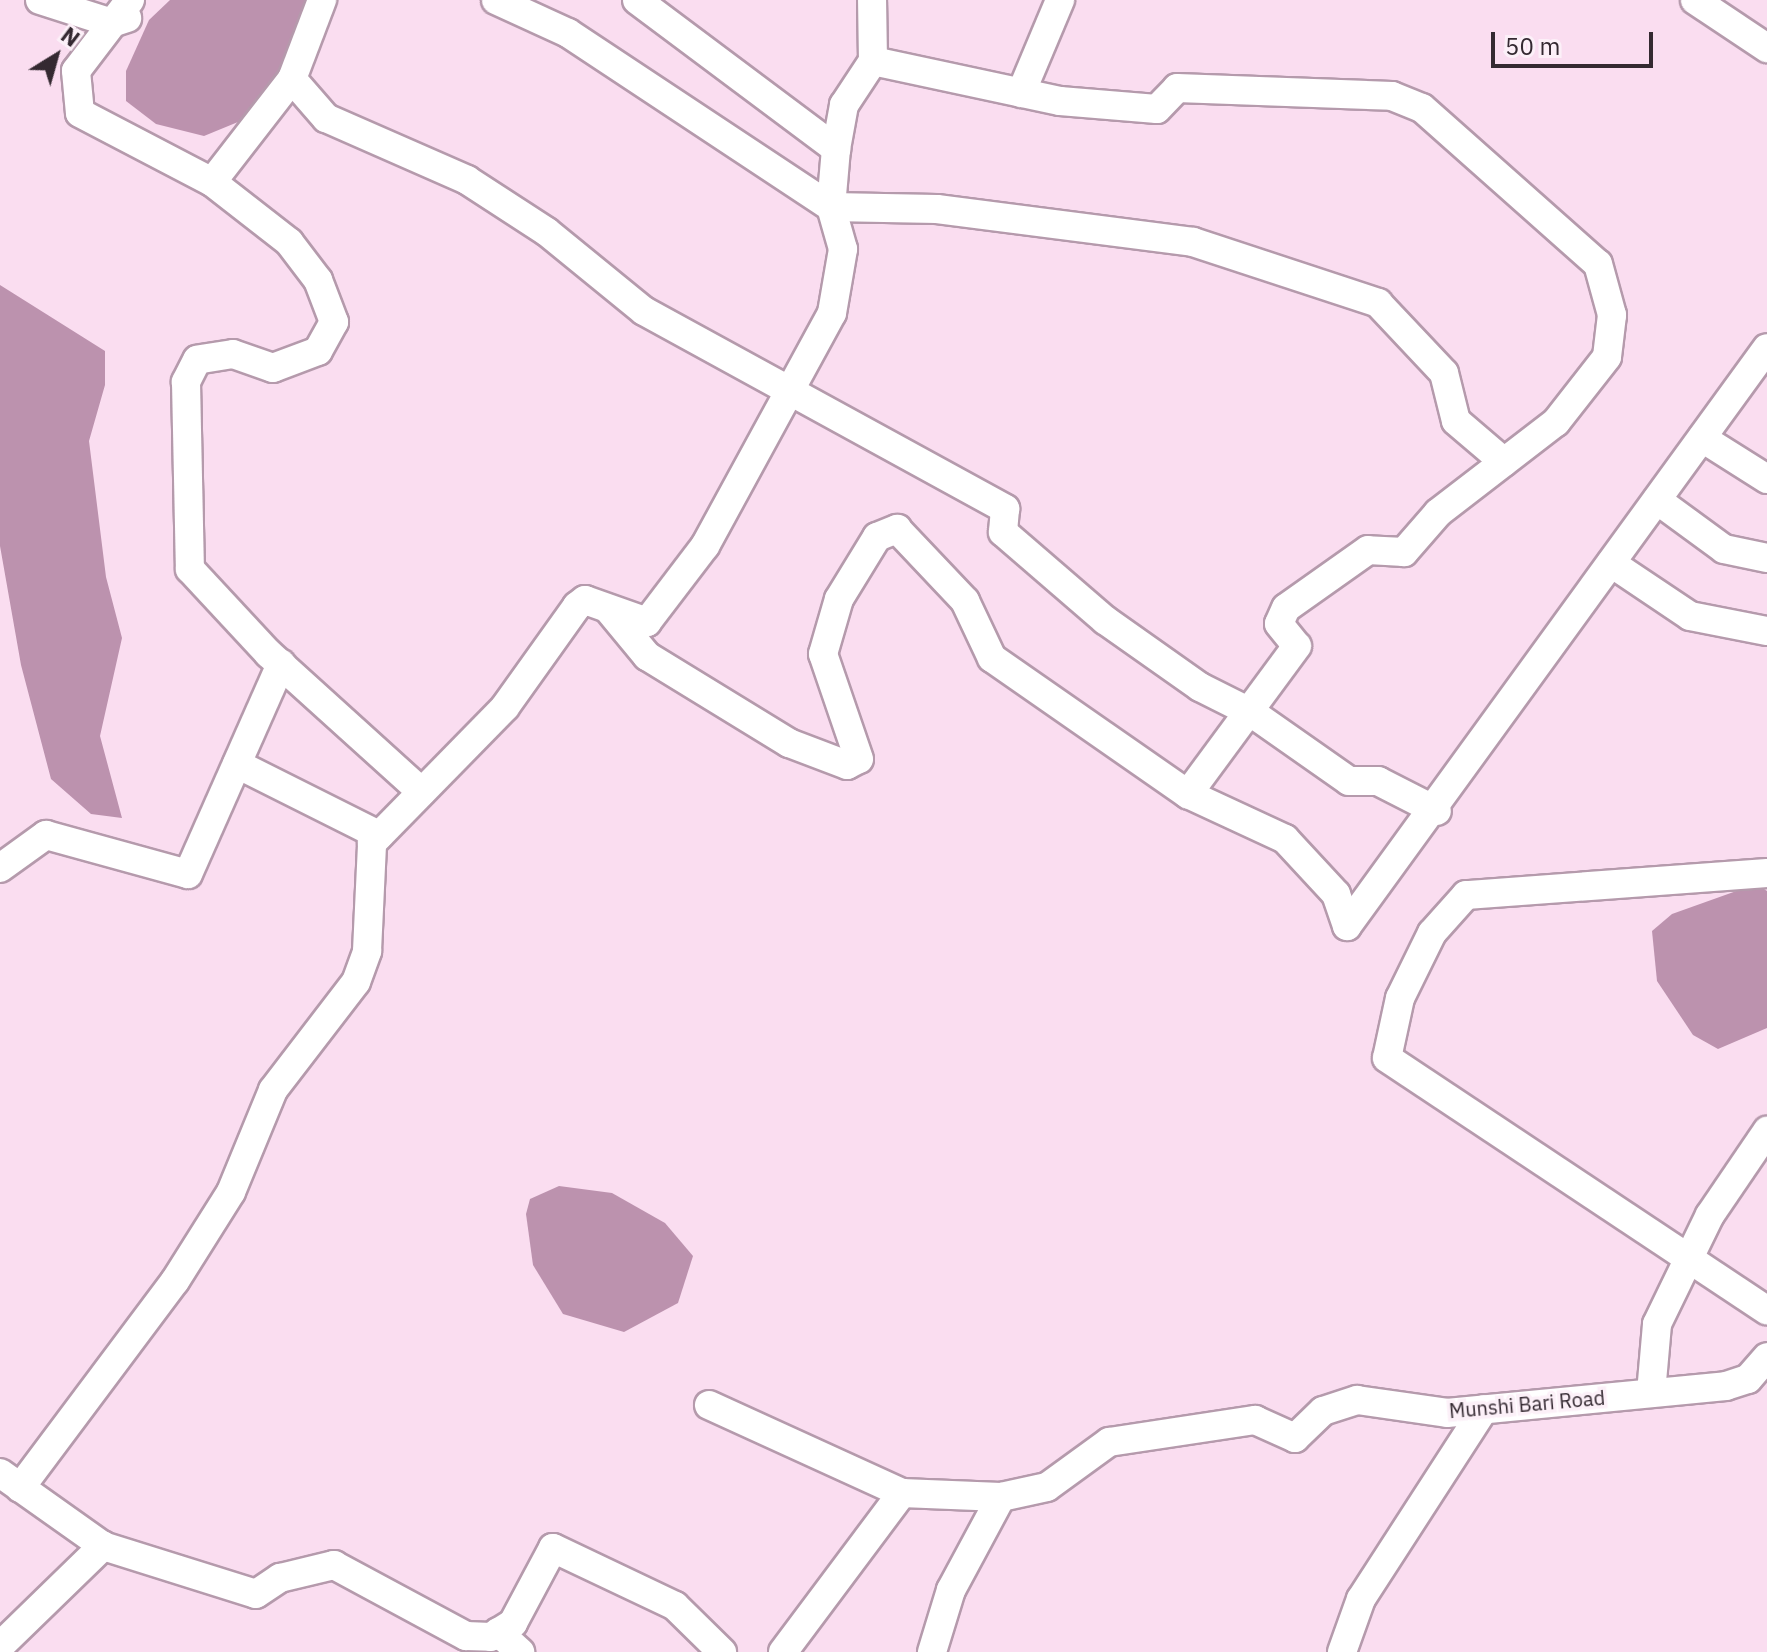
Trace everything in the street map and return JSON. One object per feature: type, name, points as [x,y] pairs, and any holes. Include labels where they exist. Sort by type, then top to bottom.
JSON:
[{"type":"street","points":[[40,0],[112,23],[141,13],[148,0]]},
{"type":"street","points":[[130,0],[76,71],[80,113],[212,182],[289,242],[324,291],[334,322],[318,351],[273,368],[233,354],[197,360],[186,382],[190,569],[281,664],[422,792]]},
{"type":"street","points":[[212,182],[292,79],[322,0]]},
{"type":"street","points":[[496,0],[568,33],[831,207],[937,209],[1193,242],[1308,275],[1378,303],[1444,373],[1456,421],[1504,462]]},
{"type":"street","points":[[637,0],[836,149]]},
{"type":"street","points":[[520,1652],[498,1632],[449,1633],[334,1565],[280,1578],[256,1594],[103,1546],[10,1480],[175,1281],[231,1192],[273,1090],[356,982],[367,951],[372,843],[505,707],[577,606],[585,600],[647,622],[705,546],[787,390],[832,313],[843,249],[831,207],[836,149],[844,105],[873,61],[872,0]]},
{"type":"street","points":[[1021,93],[1060,0]]},
{"type":"street","points":[[1695,0],[1767,48]]},
{"type":"street","points":[[873,61],[1021,93],[1157,109],[1177,88],[1392,96],[1422,108],[1598,264],[1612,315],[1607,357],[1556,422],[1438,513],[1404,552],[1368,550],[1286,608],[1279,624],[1297,646],[1252,713],[1188,794]]},
{"type":"street","points":[[292,79],[326,118],[467,180],[547,232],[644,311],[1005,509],[1003,532],[1105,620],[1200,687],[1252,713],[1349,781],[1378,781],[1437,811]]},
{"type":"street","points":[[609,610],[647,656],[789,743],[847,765],[859,759],[823,654],[839,599],[877,537],[897,529],[965,601],[992,658],[1188,794],[1285,839],[1336,894],[1347,926],[1437,811],[1767,348]]},
{"type":"street","points":[[1702,438],[1767,479]]},
{"type":"street","points":[[1657,500],[1724,549],[1767,558]]},
{"type":"street","points":[[1611,563],[1690,616],[1767,631]]},
{"type":"street","points":[[0,868],[46,835],[188,874],[281,664]]},
{"type":"street","points":[[237,764],[379,835]]},
{"type":"street","points":[[1767,873],[1466,895],[1432,933],[1400,998],[1387,1058],[1767,1310]]},
{"type":"street","points":[[1651,1393],[1657,1324],[1689,1258],[1767,1131]]},
{"type":"street","name":"Munshi Bari Road","points":[[1001,1497],[1047,1487],[1109,1442],[1152,1432],[1255,1420],[1295,1438],[1323,1411],[1357,1400],[1447,1413],[1651,1393],[1748,1379],[1767,1357]]},
{"type":"street","points":[[709,1405],[902,1493],[1001,1497],[951,1590],[932,1652]]},
{"type":"street","points":[[1342,1652],[1361,1599],[1484,1409]]},
{"type":"street","points":[[783,1652],[902,1493]]},
{"type":"street","points":[[0,1646],[103,1546]]},
{"type":"street","points":[[498,1632],[529,1598],[553,1548],[675,1606],[722,1652]]},
{"type":"shaded area","points":[[170,0],[315,0],[291,63],[238,122],[204,136],[156,124],[126,101],[126,71],[149,20]]},
{"type":"shaded area","points":[[0,285],[105,351],[105,385],[89,441],[106,577],[122,638],[100,736],[122,818],[91,814],[51,779],[21,665],[0,546]]},
{"type":"shaded area","points":[[1756,884],[1767,891],[1767,1028],[1718,1049],[1693,1035],[1657,981],[1652,931],[1672,914]]},
{"type":"shaded area","points":[[559,1186],[612,1193],[665,1223],[693,1256],[678,1303],[624,1332],[563,1314],[533,1265],[526,1214],[530,1199]]}]
